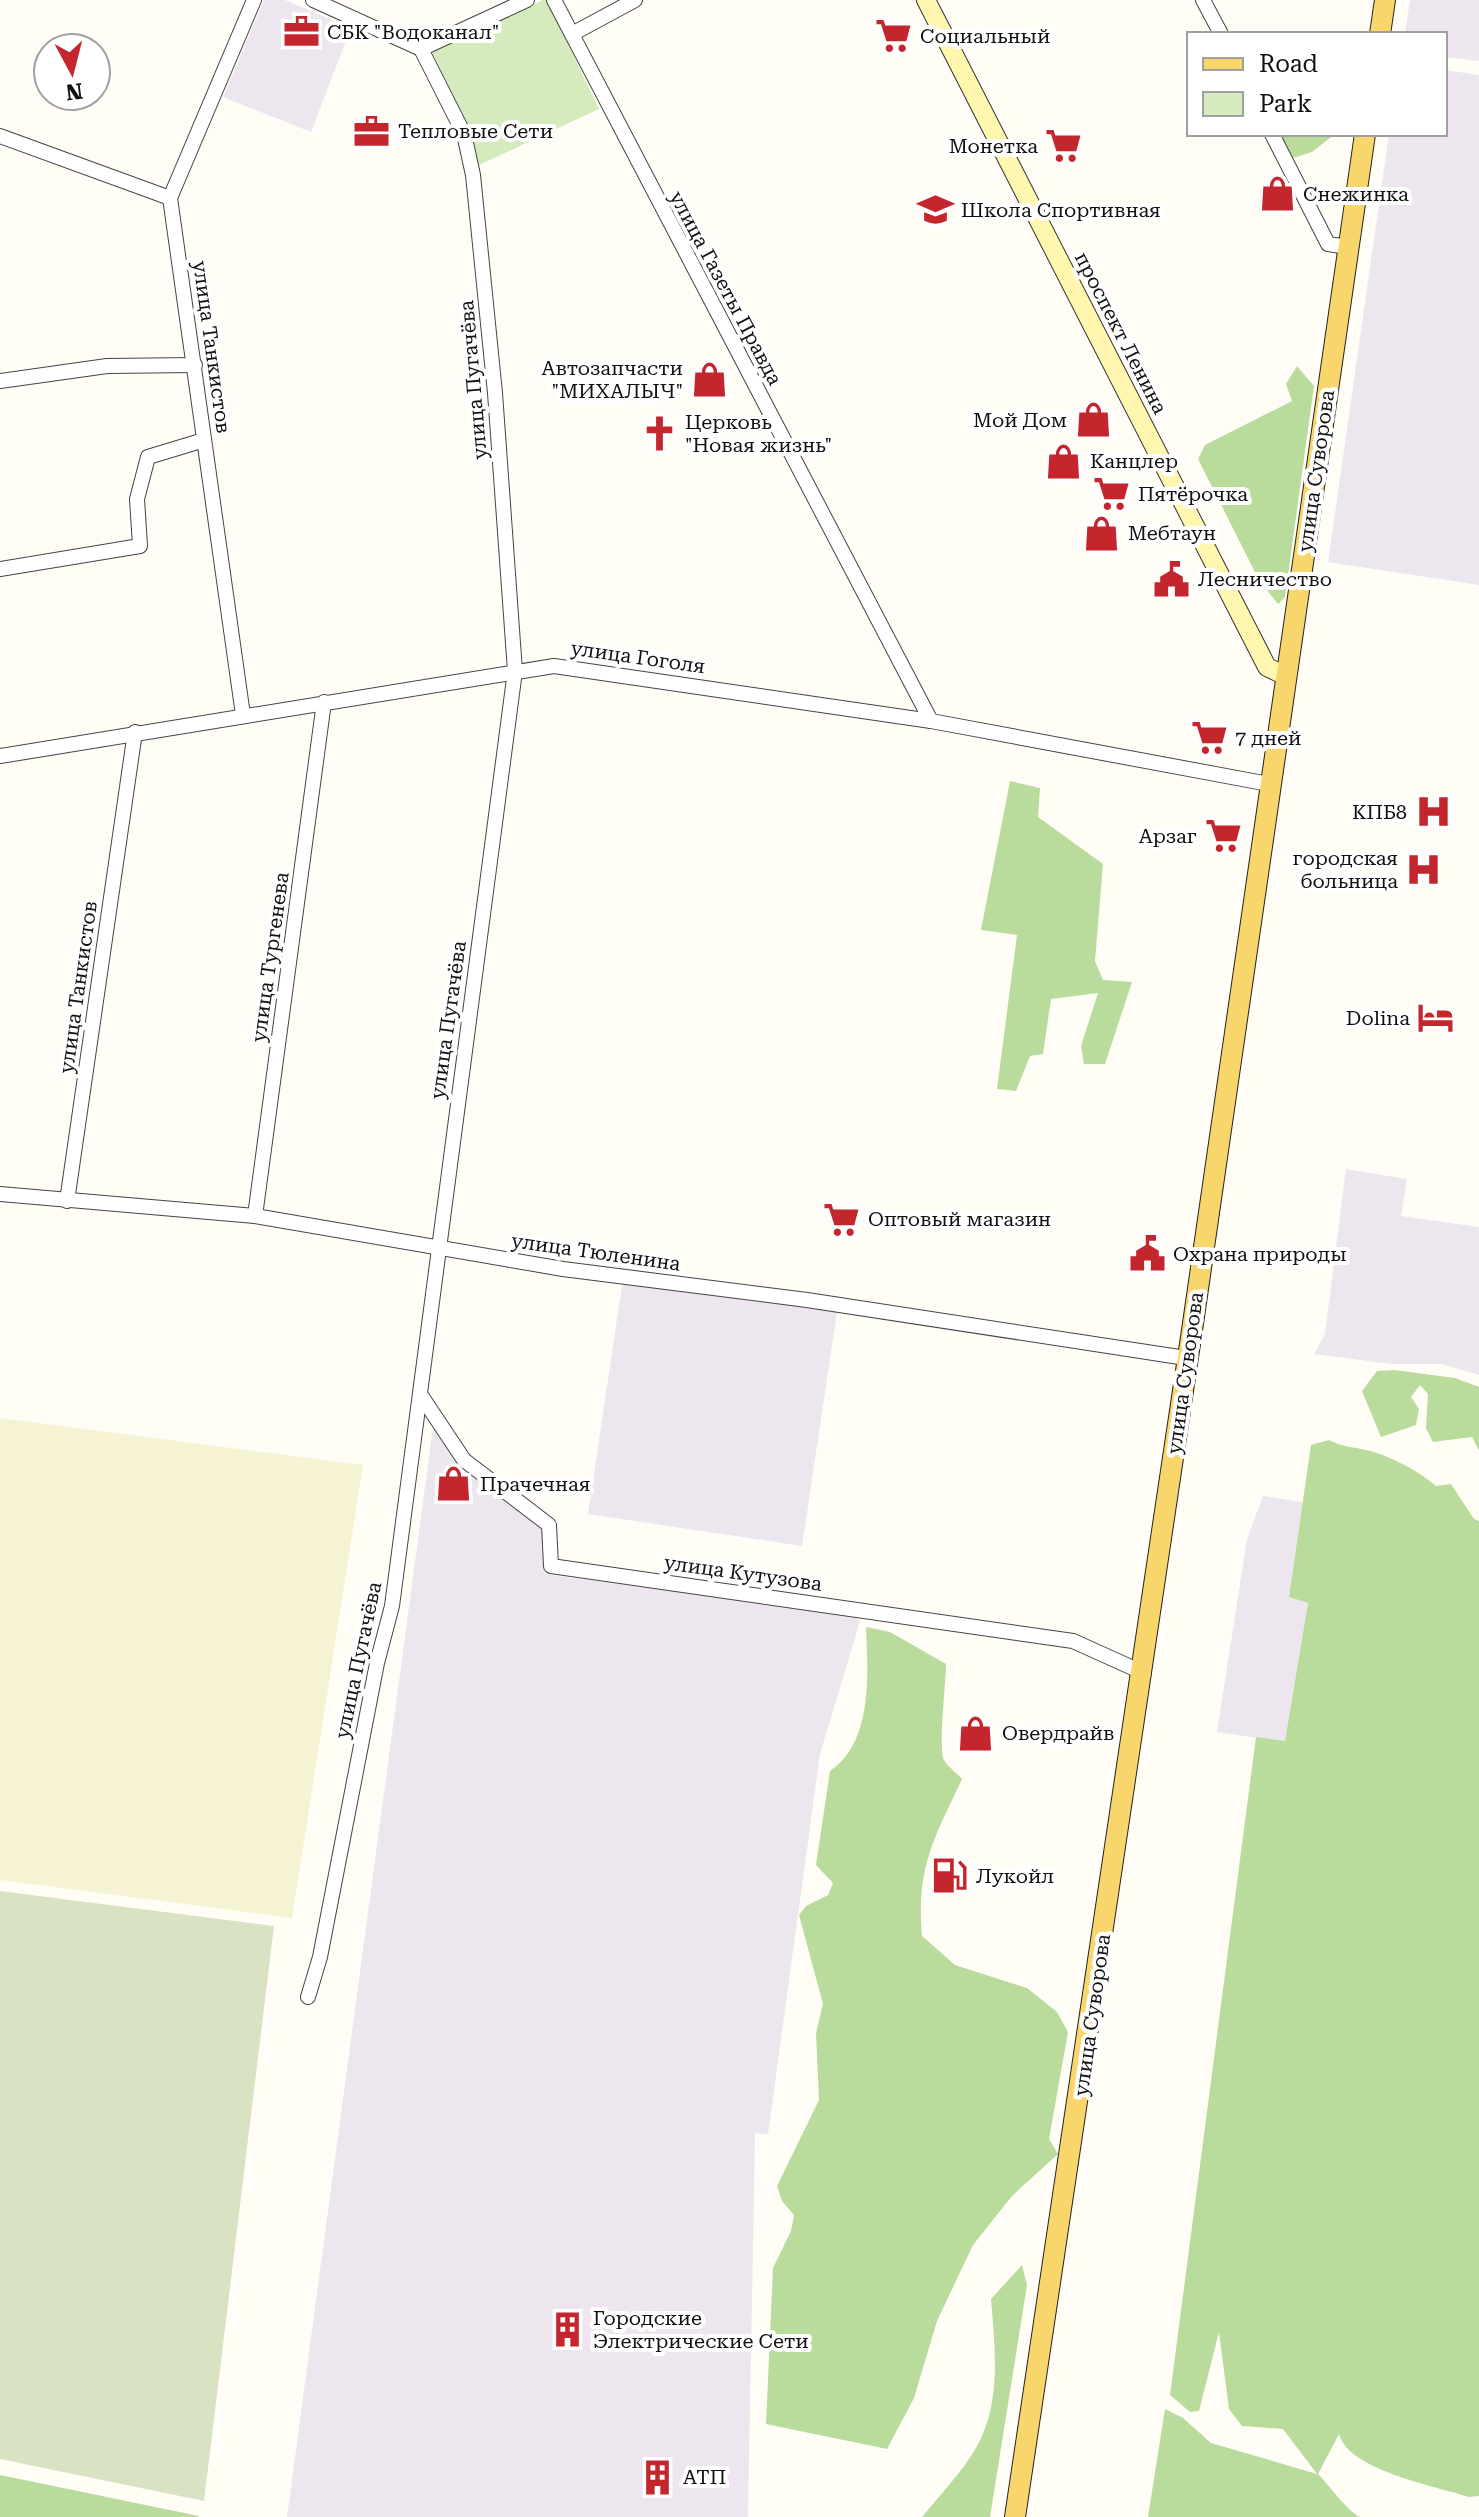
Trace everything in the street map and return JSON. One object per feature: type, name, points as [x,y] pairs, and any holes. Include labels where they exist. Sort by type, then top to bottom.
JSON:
[{"type":"main road","name":"проспект Ленина","points":[[926,0],[1267,667],[1286,676]]},
{"type":"main road","points":[[1380,32],[1385,0]]},
{"type":"main road","name":"улица Суворова","points":[[1015,2517],[1144,1673],[1186,1358],[1365,136]]},
{"type":"street","points":[[0,136],[170,198],[254,0]]},
{"type":"street","points":[[313,0],[421,49],[527,0]]},
{"type":"street","name":"улица Газеты Правда","points":[[554,0],[931,721]]},
{"type":"street","points":[[572,34],[635,0]]},
{"type":"street","points":[[1203,0],[1220,32]]},
{"type":"street","name":"улица Пугачёва","points":[[308,1997],[320,1957],[377,1663],[392,1606],[422,1397],[438,1250],[515,671],[495,393],[473,175],[464,134],[421,49]]},
{"type":"street","points":[[1273,136],[1328,244],[1348,247]]},
{"type":"street","name":"улица Танкистов","points":[[170,198],[243,715]]},
{"type":"street","points":[[0,381],[107,366],[195,365]]},
{"type":"street","points":[[0,569],[140,546],[137,499],[148,457],[204,440]]},
{"type":"street","name":"улица Гоголя","points":[[0,756],[554,666],[931,721],[1269,784]]},
{"type":"street","name":"улица Тургенева","points":[[255,1216],[324,702]]},
{"type":"street","name":"улица Танкистов","points":[[67,1201],[135,732]]},
{"type":"street","name":"улица Тюленина","points":[[0,1194],[255,1216],[438,1250],[823,1302],[1186,1358]]},
{"type":"street","name":"улица Кутузова","points":[[422,1397],[464,1460],[549,1525],[551,1566],[1073,1641],[1144,1673]]},
{"type":"shaded area","points":[[264,0],[285,0],[351,28],[311,132],[223,97]]},
{"type":"shaded area","points":[[1410,0],[1479,0],[1479,61],[1447,57],[1447,32],[1405,32]]},
{"type":"shaded area","points":[[1447,70],[1479,75],[1479,585],[1328,562],[1389,136],[1447,136]]},
{"type":"shaded area","points":[[1346,1169],[1407,1179],[1401,1216],[1479,1227],[1479,1375],[1442,1364],[1391,1364],[1314,1354],[1325,1334]]},
{"type":"shaded area","points":[[623,1279],[837,1312],[802,1546],[588,1514]]},
{"type":"shaded area","points":[[0,1418],[363,1465],[292,1918],[0,1880]]},
{"type":"shaded area","points":[[434,1420],[461,1465],[542,1525],[544,1574],[854,1616],[860,1621],[820,1754],[768,2134],[755,2133],[748,2517],[287,2517]]},
{"type":"shaded area","points":[[1263,1496],[1303,1502],[1289,1597],[1308,1603],[1285,1742],[1217,1732],[1247,1539]]},
{"type":"green space","points":[[547,0],[599,109],[477,166],[471,136],[432,52]]},
{"type":"green space","points":[[1279,136],[1332,136],[1312,152],[1290,159]]},
{"type":"green space","points":[[1297,366],[1314,386],[1285,597],[1278,604],[1259,580],[1198,459],[1205,445],[1292,401],[1286,384]]},
{"type":"green space","points":[[1010,781],[1040,788],[1038,817],[1103,864],[1095,961],[1103,980],[1132,982],[1105,1064],[1084,1064],[1081,1046],[1098,993],[1051,999],[1043,1054],[1030,1056],[1016,1091],[997,1089],[1017,935],[981,930]]},
{"type":"green space","points":[[1394,1370],[1455,1378],[1479,1387],[1479,1451],[1472,1437],[1433,1442],[1426,1428],[1428,1394],[1420,1385],[1411,1397],[1419,1409],[1416,1425],[1381,1437],[1362,1391],[1377,1371]]},
{"type":"green space","points":[[1329,1440],[1390,1458],[1436,1486],[1451,1484],[1474,1519],[1479,1521],[1479,2496],[1469,2497],[1415,2482],[1375,2467],[1346,2447],[1339,2434],[1318,2474],[1360,2517],[1148,2517],[1165,2409],[1183,2418],[1211,2443],[1317,2474],[1283,2429],[1242,2426],[1229,2409],[1219,2332],[1199,2411],[1190,2412],[1170,2395],[1256,1737],[1285,1741],[1308,1603],[1289,1597],[1311,1445]]},
{"type":"green space","points":[[866,1627],[890,1632],[946,1664],[942,1754],[946,1763],[962,1779],[929,1854],[922,1891],[922,1936],[955,1965],[1027,1988],[1057,2012],[1068,2032],[1049,2139],[1058,2154],[1012,2196],[973,2245],[937,2321],[914,2398],[887,2449],[766,2424],[773,2268],[791,2231],[794,2215],[782,2201],[777,2186],[819,2100],[816,2033],[823,2004],[799,1915],[806,1906],[828,1895],[833,1883],[816,1865],[830,1771],[854,1743],[865,1706]]},
{"type":"green space","points":[[0,1891],[274,1926],[204,2501],[0,2459]]},
{"type":"green space","points":[[1022,2265],[1027,2285],[990,2517],[922,2517],[964,2466],[984,2431],[990,2413],[995,2375],[991,2299]]},
{"type":"green space","points":[[0,2475],[199,2516],[199,2517],[0,2517]]},
{"type":"place","name":"СБК \"Водоканал\"","points":[[301,32]]},
{"type":"place","name":"Социальный","points":[[894,36]]},
{"type":"place","name":"Тепловые Сети","points":[[372,131]]},
{"type":"place","name":"Монетка","points":[[1064,146]]},
{"type":"place","name":"Снежинка","points":[[1277,194]]},
{"type":"place","name":"Школа Спортивная","points":[[935,210]]},
{"type":"place","name":"Автозапчасти \"МИХАЛЫЧ\"","points":[[709,380]]},
{"type":"place","name":"Мой Дом","points":[[1093,420]]},
{"type":"place","name":"Церковь \"Новая жизнь\"","points":[[659,433]]},
{"type":"place","name":"Канцлер","points":[[1064,461]]},
{"type":"place","name":"Пятёрочка","points":[[1112,494]]},
{"type":"place","name":"Мебтаун","points":[[1102,533]]},
{"type":"place","name":"Лесничество","points":[[1172,579]]},
{"type":"place","name":"7 дней","points":[[1209,738]]},
{"type":"place","name":"КПБ8","points":[[1433,812]]},
{"type":"place","name":"Арзаг","points":[[1223,836]]},
{"type":"place","name":"городская больница","points":[[1424,870]]},
{"type":"place","name":"Dolina","points":[[1436,1018]]},
{"type":"place","name":"Оптовый магазин","points":[[842,1219]]},
{"type":"place","name":"Охрана природы","points":[[1147,1254]]},
{"type":"place","name":"Прачечная","points":[[454,1484]]},
{"type":"place","name":"Овердрайв","points":[[976,1733]]},
{"type":"place","name":"Лукойл","points":[[950,1876]]},
{"type":"place","name":"Городские Электрические Сети","points":[[567,2329]]},
{"type":"place","name":"АТП","points":[[657,2477]]}]
